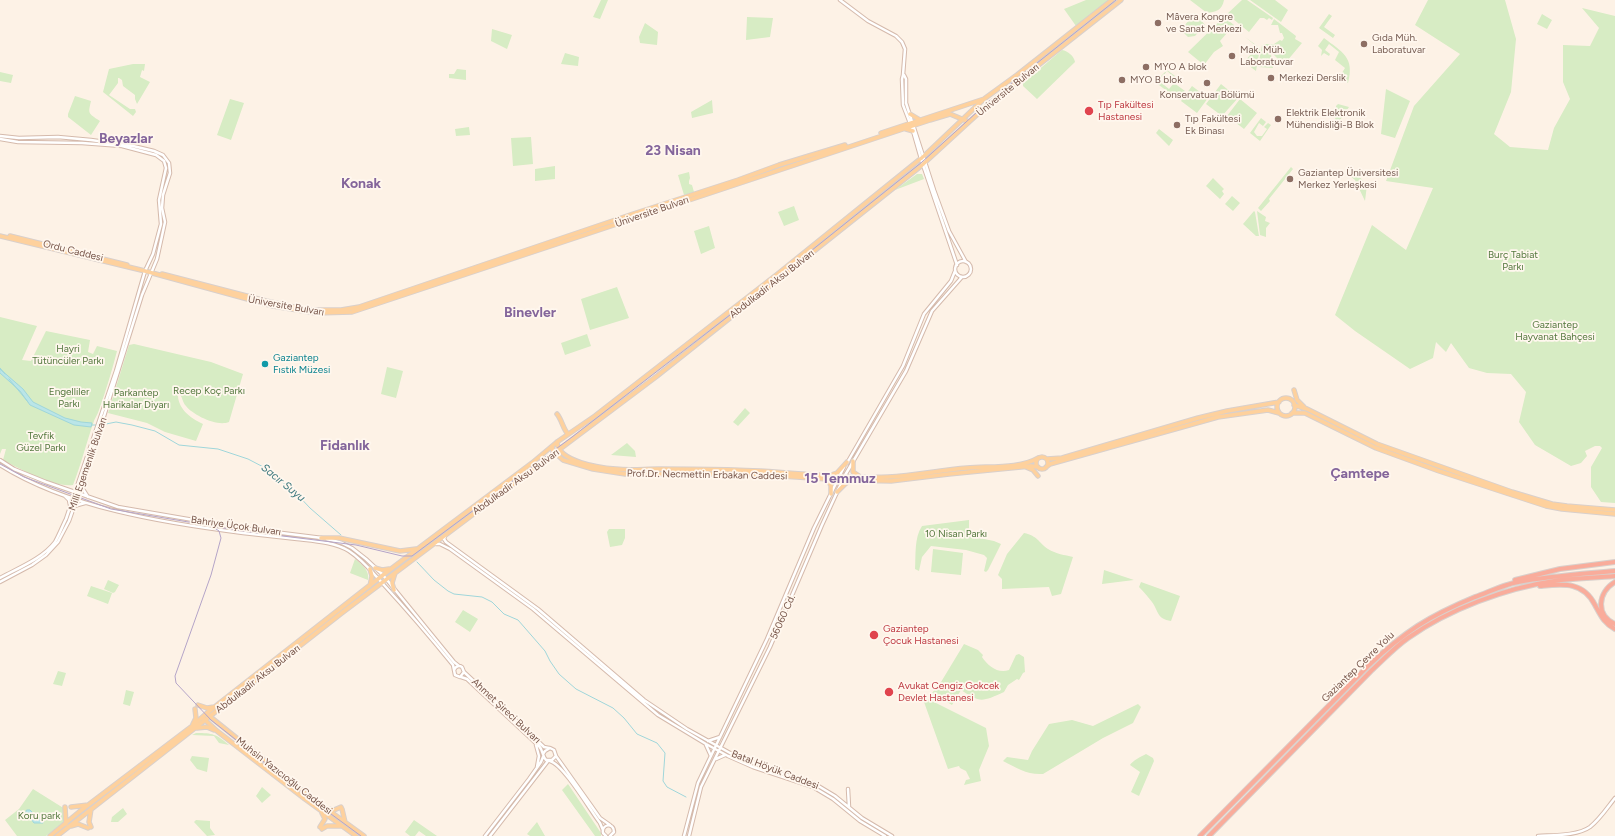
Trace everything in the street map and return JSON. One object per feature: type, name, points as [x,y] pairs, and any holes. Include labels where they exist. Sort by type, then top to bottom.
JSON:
[{"type":"highway","points":[[1548,579],[1551,572],[1615,562]]},
{"type":"highway","name":"Gaziantep Çevre Yolu","points":[[1209,836],[1352,690],[1396,648],[1421,630],[1443,617],[1494,596],[1525,587],[1554,576],[1615,571]]},
{"type":"highway","name":"Gaziantep Çevre Yolu","points":[[1200,836],[1336,697],[1392,643],[1412,629],[1442,611],[1516,582],[1548,579],[1557,582],[1615,576]]},
{"type":"highway","points":[[1557,582],[1585,592],[1595,604],[1604,621],[1615,629]]},
{"type":"highway","points":[[1615,582],[1608,586],[1603,593],[1600,603],[1603,613],[1610,622],[1615,624]]},
{"type":"main road","points":[[840,0],[868,21],[901,40],[904,49],[906,102],[910,114],[910,125],[913,130],[957,265],[956,271],[958,275],[962,277],[969,275],[971,270],[970,265],[966,262],[949,231],[924,163]]},
{"type":"main road","name":"Üniversite Bulvarı","points":[[145,270],[272,306],[316,313],[352,312],[984,99],[1017,75],[1112,0]]},
{"type":"main road","name":"Üniversite Bulvarı","points":[[150,272],[308,310],[341,310],[359,307],[779,165],[910,125],[950,114],[969,122],[989,104],[1121,0]]},
{"type":"main road","points":[[904,74],[902,79],[902,101],[922,157]]},
{"type":"main road","name":"Abdulkadir Aksu Bulvarı","points":[[50,836],[67,825],[192,728],[370,587],[382,575],[557,442],[595,416],[779,273],[922,157],[984,99]]},
{"type":"main road","points":[[960,107],[957,109],[957,113],[962,119]]},
{"type":"main road","points":[[910,114],[920,120]]},
{"type":"main road","name":"Abdulkadir Aksu Bulvarı","points":[[218,707],[657,376],[924,163],[969,122]]},
{"type":"main road","points":[[910,125],[913,130]]},
{"type":"main road","name":"Milli Egemenlik Bulvarı","points":[[0,136],[19,138],[58,137],[108,141],[154,151],[163,155],[169,163],[170,168],[162,202],[165,222],[156,259],[142,295],[101,426],[79,486]]},
{"type":"main road","name":"Milli Egemenlik Bulvarı","points":[[0,139],[18,142],[61,142],[108,145],[137,149],[160,157],[164,161],[166,168],[159,200],[161,224],[153,254],[145,270],[116,371],[95,430],[77,493],[62,536],[51,550],[32,565],[0,582]]},
{"type":"main road","name":"Ordu Caddesi","points":[[0,235],[145,270]]},
{"type":"main road","points":[[957,265],[960,262],[966,262]]},
{"type":"main road","name":"56060 Cd.","points":[[684,836],[695,788],[767,639],[814,528],[847,462],[903,366],[924,314],[951,281],[956,271]]},
{"type":"main road","name":"56060 Cd.","points":[[689,836],[700,790],[770,647],[843,479],[906,371],[932,311],[962,277]]},
{"type":"main road","points":[[1294,390],[1297,400],[1307,409]]},
{"type":"main road","points":[[1615,510],[1566,506],[1530,498],[1377,444],[1338,426],[1305,413],[1292,413],[1287,416],[1268,410],[1218,416],[1050,464],[1043,469],[1038,467],[1036,461],[1038,458],[1042,457],[1047,459],[1062,458],[1204,416],[1278,402],[1286,398],[1291,400],[1294,405],[1307,409],[1338,426],[1376,448],[1396,456],[1540,504],[1562,509],[1615,514]]},
{"type":"main road","points":[[1278,402],[1277,408],[1279,413]]},
{"type":"main road","points":[[1292,413],[1294,405]]},
{"type":"main road","points":[[557,414],[561,418],[568,434]]},
{"type":"main road","points":[[557,442],[559,450]]},
{"type":"main road","name":"Prof.Dr. Necmettin Erbakan Caddesi","points":[[552,447],[555,453],[563,460],[593,469],[625,474],[798,475]]},
{"type":"main road","name":"Prof.Dr. Necmettin Erbakan Caddesi","points":[[559,450],[562,454],[579,462],[615,470],[735,470],[852,480],[903,480],[1025,466],[1038,467]]},
{"type":"main road","points":[[545,461],[553,458],[563,460]]},
{"type":"main road","name":"Prof.Dr. Necmettin Erbakan Caddesi","points":[[843,479],[918,475],[965,468],[1007,466],[1028,463],[1038,458]]},
{"type":"main road","points":[[1046,467],[1048,463],[1047,459]]},
{"type":"main road","name":"Bahriye Üçok Bulvarı","points":[[0,460],[19,472],[118,507],[234,527],[321,538],[342,543],[352,548],[373,568],[379,579],[453,665],[454,670]]},
{"type":"main road","points":[[853,461],[853,472],[858,476],[864,477]]},
{"type":"main road","points":[[831,494],[831,485],[826,477],[837,472],[847,462]]},
{"type":"main road","name":"Bahriye Üçok Bulvarı","points":[[0,466],[30,482],[74,499],[114,510],[189,524],[334,545],[349,551],[382,575],[386,580]]},
{"type":"main road","points":[[1025,466],[1033,470],[1038,476]]},
{"type":"main road","points":[[837,492],[845,484],[852,480]]},
{"type":"main road","points":[[71,491],[79,486],[88,497]]},
{"type":"main road","points":[[65,495],[72,506],[86,503]]},
{"type":"main road","name":"Milli Egemenlik Bulvarı","points":[[0,578],[29,562],[50,547],[60,532],[72,506]]},
{"type":"main road","points":[[442,544],[446,534]]},
{"type":"main road","points":[[321,538],[339,538],[400,551],[419,548]]},
{"type":"main road","points":[[444,541],[538,609],[644,700],[706,743],[711,756]]},
{"type":"main road","points":[[433,544],[442,544],[533,609],[647,707],[706,743]]},
{"type":"main road","points":[[370,587],[373,568],[384,570],[392,568]]},
{"type":"main road","points":[[394,590],[392,583],[395,573]]},
{"type":"main road","points":[[386,580],[454,662],[462,667],[464,672],[460,677]]},
{"type":"main road","points":[[459,666],[454,670],[455,675],[467,679],[542,749],[543,755],[549,761],[557,764],[600,823],[603,833],[606,836]]},
{"type":"main road","name":"Ahmet Şireci Bulvarı","points":[[464,672],[544,746],[550,748]]},
{"type":"main road","points":[[198,705],[207,708],[218,707],[216,719],[222,727]]},
{"type":"main road","points":[[192,728],[196,718],[196,709]]},
{"type":"main road","name":"Muhsin Yazıcıoğlu Caddesi","points":[[208,715],[345,823],[364,836]]},
{"type":"main road","name":"Muhsin Yazıcıoğlu Caddesi","points":[[204,718],[217,731],[322,812],[356,836]]},
{"type":"main road","points":[[192,728],[203,726],[217,731]]},
{"type":"main road","points":[[706,743],[721,736]]},
{"type":"main road","points":[[714,761],[727,753],[724,742]]},
{"type":"main road","points":[[535,743],[539,756],[536,769]]},
{"type":"main road","name":"Batal Höyük Caddesi","points":[[706,743],[727,753],[774,771],[815,784],[835,796],[862,818],[892,836]]},
{"type":"main road","points":[[485,836],[536,769],[544,751],[550,748],[554,750],[556,756],[600,818],[614,829],[615,836]]},
{"type":"main road","name":"Batal Höyük Caddesi","points":[[727,753],[754,767],[813,787],[833,798],[860,821],[885,836]]},
{"type":"main road","points":[[490,836],[549,761],[554,759],[556,756]]},
{"type":"main road","points":[[848,789],[849,808]]},
{"type":"main road","points":[[1538,836],[1585,830],[1597,820],[1615,798]]},
{"type":"main road","points":[[65,807],[67,825],[78,824],[90,828],[90,807],[71,807]]},
{"type":"main road","points":[[327,809],[334,810],[342,808],[345,823]]},
{"type":"main road","points":[[322,812],[324,819],[321,828],[331,825],[342,826]]},
{"type":"main road","name":"Abdulkadir Aksu Bulvarı","points":[[57,836],[67,825]]},
{"type":"main road","points":[[603,830],[604,826],[610,825]]},
{"type":"main road","points":[[610,836],[614,832]]},
{"type":"green space","points":[[601,0],[608,0],[600,19],[593,17]]},
{"type":"green space","points":[[1086,0],[1109,0],[1076,26],[1064,9]]},
{"type":"green space","points":[[1190,0],[1224,0],[1220,9],[1207,13]]},
{"type":"green space","points":[[1242,0],[1247,0],[1273,18],[1272,20],[1269,18],[1267,20],[1260,18],[1249,32],[1227,14]]},
{"type":"green space","points":[[1250,0],[1275,0],[1288,10],[1281,22]]},
{"type":"green space","name":"Burç Tabiat Parkı","points":[[1428,0],[1505,0],[1516,39],[1511,92],[1494,134],[1510,147],[1548,150],[1554,128],[1570,99],[1563,82],[1563,45],[1590,46],[1599,28],[1582,8],[1615,16],[1615,503],[1601,502],[1591,487],[1591,467],[1602,448],[1600,446],[1595,446],[1585,451],[1587,456],[1581,463],[1571,466],[1535,445],[1519,422],[1526,392],[1511,374],[1487,373],[1469,368],[1451,343],[1446,352],[1436,342],[1433,358],[1410,369],[1355,331],[1335,315],[1372,225],[1406,250],[1433,188],[1386,181],[1414,106],[1460,54],[1415,25]]},
{"type":"green space","points":[[1195,13],[1205,25],[1195,36],[1188,37],[1183,32],[1184,26]]},
{"type":"green space","points":[[1329,14],[1332,16],[1324,27],[1335,35],[1333,38],[1319,28]]},
{"type":"green space","points":[[1542,14],[1552,20],[1547,29],[1537,24]]},
{"type":"green space","points":[[747,17],[773,18],[770,37],[746,40]]},
{"type":"green space","points":[[1224,17],[1234,25],[1220,41],[1223,46],[1214,52],[1204,65],[1188,52]]},
{"type":"green space","points":[[1274,19],[1296,36],[1295,39],[1302,43],[1282,67],[1279,60],[1263,44],[1274,44],[1280,40],[1282,41],[1284,38],[1282,33],[1280,33],[1278,25],[1271,25]]},
{"type":"green space","points":[[645,23],[658,32],[657,45],[640,43],[639,37]]},
{"type":"green space","points":[[492,29],[512,35],[507,49],[491,41]]},
{"type":"green space","points":[[1245,37],[1260,48],[1256,71],[1244,62],[1256,46]]},
{"type":"green space","points":[[1324,38],[1341,52],[1348,61],[1350,74],[1348,83],[1340,76],[1345,68],[1335,60],[1339,52],[1329,44],[1325,50],[1330,54],[1329,56],[1324,53],[1321,56],[1322,50],[1318,46]]},
{"type":"green space","points":[[1262,45],[1271,54],[1273,68],[1258,67]]},
{"type":"green space","points":[[1062,50],[1070,54],[1075,62],[1037,99],[1023,86],[1023,83]]},
{"type":"green space","points":[[565,53],[579,57],[578,66],[561,64]]},
{"type":"green space","points":[[133,64],[145,64],[144,71],[142,70],[140,77],[150,82],[137,104],[135,95],[123,86],[122,80],[119,78],[118,83],[109,95],[130,109],[135,109],[136,112],[133,116],[103,92],[109,69]]},
{"type":"green space","points":[[457,69],[466,70],[466,80],[449,78],[449,74],[454,74]]},
{"type":"green space","points":[[1167,70],[1175,76],[1175,78],[1173,79],[1174,77],[1167,71],[1159,81],[1169,89],[1174,83],[1185,91],[1179,100],[1155,82]]},
{"type":"green space","points":[[0,72],[13,75],[11,83],[0,81]]},
{"type":"green space","points":[[1221,84],[1238,98],[1222,116],[1206,104]]},
{"type":"green space","points":[[1192,86],[1208,98],[1197,113],[1181,101]]},
{"type":"green space","points":[[1386,89],[1410,101],[1395,138],[1381,134]]},
{"type":"green space","points":[[75,96],[91,101],[89,111],[100,121],[91,135],[68,117]]},
{"type":"green space","points":[[230,99],[244,103],[231,140],[217,135]]},
{"type":"green space","points":[[1240,99],[1257,113],[1244,129],[1227,116]]},
{"type":"green space","points":[[712,100],[713,113],[692,118],[691,112]]},
{"type":"green space","points":[[1338,104],[1349,107],[1338,123],[1335,123],[1336,106]]},
{"type":"green space","points":[[1261,118],[1266,122],[1263,126],[1259,123],[1254,132],[1257,136],[1262,136],[1267,129],[1264,127],[1268,123],[1271,125],[1260,141],[1250,133]]},
{"type":"green space","points":[[469,127],[470,135],[456,136],[455,129]]},
{"type":"green space","points":[[1159,129],[1173,140],[1169,146],[1156,133]]},
{"type":"green space","points":[[531,137],[533,164],[513,166],[511,138]]},
{"type":"green space","points":[[555,166],[555,179],[535,181],[535,169]]},
{"type":"green space","points":[[1291,167],[1293,169],[1261,211],[1258,208]]},
{"type":"green space","points":[[1354,171],[1367,185],[1365,201],[1355,180],[1350,176]]},
{"type":"green space","points":[[689,172],[689,184],[692,185],[694,192],[684,195],[678,175]]},
{"type":"green space","points":[[917,174],[922,174],[924,179],[895,190]]},
{"type":"green space","points":[[1213,178],[1224,189],[1222,191],[1224,194],[1220,199],[1206,186]]},
{"type":"green space","points":[[1232,196],[1240,203],[1233,211],[1225,204]]},
{"type":"green space","points":[[794,206],[799,220],[784,226],[778,212]]},
{"type":"green space","points":[[1254,211],[1259,236],[1256,236],[1243,224]]},
{"type":"green space","points":[[1257,211],[1266,217],[1265,221],[1270,223],[1266,228],[1266,237],[1260,235]]},
{"type":"green space","points":[[709,226],[715,248],[701,254],[694,231]]},
{"type":"green space","points":[[617,287],[629,318],[590,330],[581,299]]},
{"type":"green space","points":[[0,317],[37,326],[22,360],[31,361],[46,331],[90,340],[88,352],[93,354],[97,346],[117,351],[104,395],[73,485],[57,484],[47,481],[3,460],[6,449],[2,449],[0,454]]},
{"type":"green space","points":[[587,334],[591,346],[565,355],[561,343]]},
{"type":"green space","name":"Recep Koç Parkı","points":[[134,344],[211,362],[243,374],[229,422],[212,422],[194,413],[186,406],[178,393],[178,398],[185,412],[193,419],[203,424],[196,441],[165,432],[147,423],[108,413],[129,345]]},
{"type":"green space","points":[[387,367],[403,371],[396,398],[381,394]]},
{"type":"green space","points":[[745,408],[750,413],[738,426],[733,422]]},
{"type":"green space","points":[[627,443],[635,451],[636,457],[611,455]]},
{"type":"green space","name":"10 Nisan Parkı","points":[[969,520],[969,536],[994,541],[1001,544],[986,572],[984,571],[987,558],[984,555],[966,550],[931,546],[922,557],[919,571],[915,569],[917,541],[919,531],[922,526]]},
{"type":"green space","points":[[609,529],[625,529],[625,538],[622,545],[610,547],[607,532]]},
{"type":"green space","points":[[1024,533],[1035,538],[1051,551],[1073,557],[1061,594],[1052,596],[1049,587],[1002,589],[1002,579],[998,575],[1007,554]]},
{"type":"green space","points":[[933,549],[963,553],[961,575],[931,572]]},
{"type":"green space","points":[[355,559],[363,565],[367,571],[368,580],[350,573]]},
{"type":"green space","points":[[1104,570],[1134,580],[1102,584]]},
{"type":"green space","points":[[108,580],[119,585],[113,593],[104,589]]},
{"type":"green space","points":[[1141,582],[1180,596],[1171,621],[1161,617],[1152,602],[1139,587]]},
{"type":"green space","points":[[91,586],[112,593],[108,604],[87,596]]},
{"type":"green space","points":[[463,610],[478,619],[470,632],[455,622]]},
{"type":"green space","points":[[964,644],[978,650],[983,655],[982,657],[987,663],[1001,671],[1009,670],[1016,655],[1019,654],[1024,657],[1025,672],[1019,680],[1017,679],[1008,685],[1004,692],[991,698],[981,700],[977,699],[961,690],[952,705],[932,693],[941,682]]},
{"type":"green space","points":[[58,671],[66,673],[62,686],[53,684]]},
{"type":"green space","points":[[126,690],[134,692],[130,706],[123,704]]},
{"type":"green space","points":[[928,699],[986,728],[989,746],[979,770],[981,781],[964,785],[966,780],[970,779],[966,771],[959,766],[948,769],[924,702]]},
{"type":"green space","points":[[1138,704],[1141,707],[1133,723],[1103,738],[1043,774],[1027,772],[1003,761],[1007,757],[1028,760],[1049,724],[1072,720],[1093,726]]},
{"type":"green space","points":[[196,733],[214,735],[221,738],[229,745],[219,743],[214,736],[192,735]]},
{"type":"green space","points":[[1146,754],[1153,758],[1154,761],[1139,796],[1131,792],[1140,772],[1130,765],[1135,760]]},
{"type":"green space","points":[[192,756],[209,758],[207,772],[197,769],[190,760]]},
{"type":"green space","points":[[568,784],[601,833],[601,836],[595,836],[562,790]]},
{"type":"green space","points":[[262,787],[271,795],[262,803],[256,796]]},
{"type":"green space","name":"Koru park","points":[[33,789],[65,809],[66,812],[64,822],[46,836],[17,836],[5,820],[19,809]]},
{"type":"green space","points":[[123,808],[127,814],[118,822],[111,822],[112,817]]},
{"type":"green space","points":[[196,820],[210,821],[210,828],[215,835],[207,836],[194,822]]},
{"type":"green space","points":[[414,820],[437,836],[426,836],[419,831],[415,836],[410,836],[405,832]]},
{"type":"green space","points":[[537,822],[545,836],[530,836],[527,834]]},
{"type":"water","points":[[0,369],[23,389],[33,402],[65,418],[92,423],[91,427],[74,425],[30,405],[20,391],[0,373]]},
{"type":"water","points":[[27,810],[30,810],[38,818],[43,818],[43,823],[34,823],[25,814]]},
{"type":"waterway","name":"Sacır Suyu","points":[[0,368],[5,374]]},
{"type":"waterway","name":"Sacır Suyu","points":[[9,379],[28,402]]},
{"type":"waterway","name":"Sacır Suyu","points":[[92,425],[116,422],[132,425],[155,431],[179,445],[218,449],[248,459],[271,471],[341,535]]},
{"type":"waterway","points":[[417,562],[434,580],[448,591],[454,594],[482,597],[492,602],[504,614],[518,620],[545,651],[559,674],[568,682],[576,689],[613,708],[624,718],[637,734],[657,743],[665,753],[663,781],[667,787],[686,797]]},
{"type":"tram line","points":[[0,464],[24,477],[111,509],[242,531],[356,545],[402,556],[412,556],[572,437],[761,291],[922,162],[987,103],[1116,0]]},
{"type":"tram line","points":[[213,527],[219,531],[221,538],[211,575],[175,676],[176,683],[211,720],[312,800],[361,836]]},
{"type":"place","name":"Mâvera Kongre ve Sanat Merkezi","points":[[1158,23]]},
{"type":"place","name":"Gıda Müh. Laboratuvar","points":[[1364,44]]},
{"type":"place","name":"Mak. Müh. Laboratuvar","points":[[1232,56]]},
{"type":"place","name":"MYO A blok","points":[[1146,67]]},
{"type":"place","name":"Merkezi Derslik","points":[[1271,78]]},
{"type":"place","name":"MYO B blok","points":[[1122,80]]},
{"type":"place","name":"Konservatuar Bölümü","points":[[1207,83]]},
{"type":"place","name":"Tıp Fakültesi Hastanesi","points":[[1089,111]]},
{"type":"place","name":"Elektrik Elektronik Mühendisliği-B Blok","points":[[1278,119]]},
{"type":"place","name":"Tıp Fakültesi Ek Binası","points":[[1177,125]]},
{"type":"place","name":"Gaziantep Üniversitesi Merkez Yerleşkesi","points":[[1290,179]]},
{"type":"place","name":"Gaziantep Fıstık Müzesi","points":[[265,364]]},
{"type":"place","name":"Gaziantep Çocuk Hastanesi","points":[[874,635]]},
{"type":"place","name":"Avukat Cengiz Gokcek Devlet Hastanesi","points":[[889,692]]},
{"type":"district","name":"Beyazlar","points":[[126,139]]},
{"type":"district","name":"23 Nisan","points":[[673,151]]},
{"type":"district","name":"Konak","points":[[361,184]]},
{"type":"district","name":"Binevler","points":[[530,313]]},
{"type":"district","name":"Fidanlık","points":[[345,446]]},
{"type":"district","name":"Çamtepe","points":[[1360,474]]},
{"type":"district","name":"15 Temmuz","points":[[840,479]]},
{"type":"park label","name":"Gaziantep Hayvanat Bahçesi","points":[[1555,330]]},
{"type":"park label","name":"Hayri Tütüncüler Parkı","points":[[68,354]]},
{"type":"park label","name":"Engelliler Parkı","points":[[69,398]]},
{"type":"park label","name":"Parkantep Harikalar Diyarı","points":[[136,398]]},
{"type":"park label","name":"Tevfik Güzel Parkı","points":[[41,442]]}]
